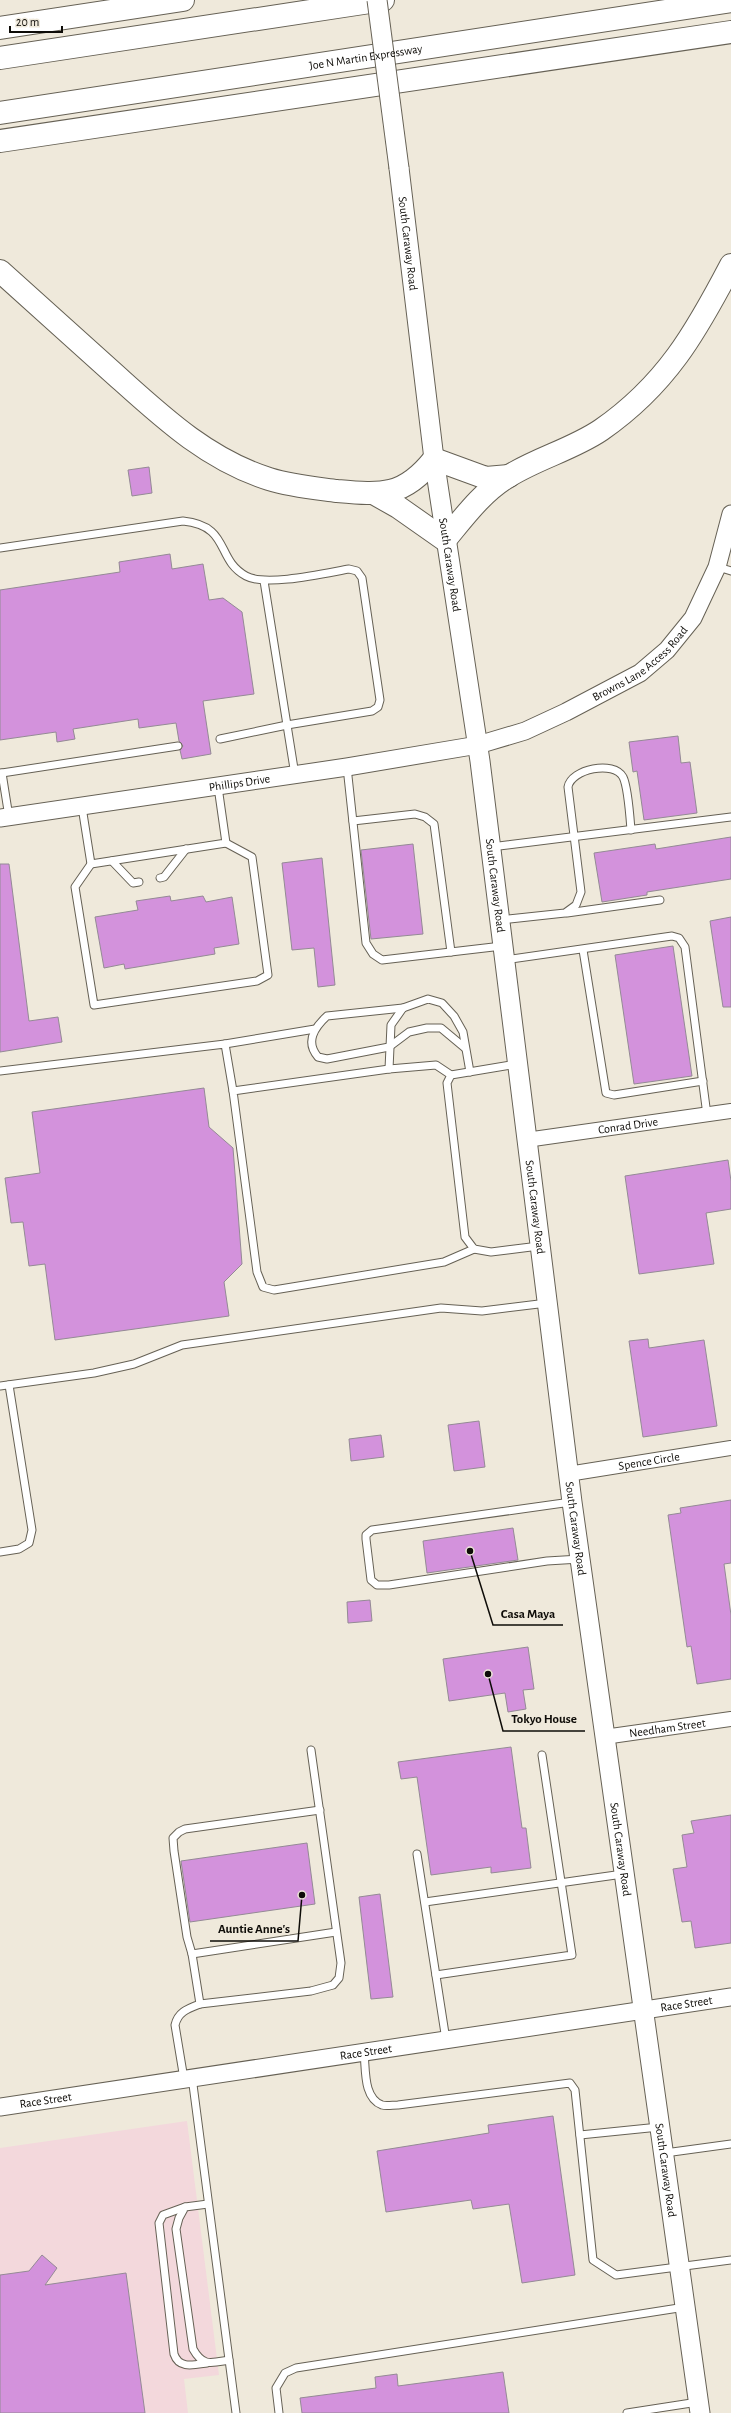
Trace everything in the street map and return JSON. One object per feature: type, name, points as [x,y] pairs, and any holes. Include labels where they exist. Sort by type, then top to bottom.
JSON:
[{"type":"highway","points":[[0,28],[182,0]]},
{"type":"highway","points":[[0,58],[383,0]]},
{"type":"highway","name":"Joe N Martin Expressway","points":[[0,113],[731,1]]},
{"type":"highway","points":[[0,141],[731,32]]},
{"type":"highway","points":[[375,494],[398,507],[445,540],[473,506],[509,476],[583,441],[601,430],[636,403],[672,366],[701,322],[731,265]]},
{"type":"highway","points":[[0,271],[174,428],[206,449],[239,467],[269,479],[307,488],[375,494],[408,485],[422,474],[434,459],[486,478],[509,476]]},
{"type":"main road","name":"South Caraway Road","points":[[377,0],[434,459],[445,540],[478,745],[568,1474],[658,2127],[699,2408]]},
{"type":"street","name":"Browns Lane Access Road","points":[[478,745],[532,728],[566,712],[640,673],[668,650],[694,618],[724,569],[731,514]]},
{"type":"street","name":"Phillips Drive","points":[[5,817],[295,776],[478,745]]},
{"type":"street","name":"Conrad Drive","points":[[526,1140],[731,1111]]},
{"type":"street","name":"Spence Circle","points":[[568,1474],[731,1448]]},
{"type":"street","name":"Needham Street","points":[[604,1737],[731,1719]]},
{"type":"street","name":"Race Street","points":[[0,2107],[731,1997]]},
{"type":"lane","points":[[0,548],[183,521],[199,523],[214,532],[234,567],[246,576],[264,581],[349,569],[357,571],[362,578],[380,700],[378,707],[372,711],[287,725],[220,739]]},
{"type":"lane","points":[[264,581],[295,776]]},
{"type":"lane","points":[[5,817],[1,773],[178,746]]},
{"type":"lane","points":[[347,767],[366,943],[373,954],[382,960],[451,952],[503,953],[583,950],[672,936],[682,941],[707,1115]]},
{"type":"lane","points":[[565,913],[576,905],[581,892],[568,787],[569,780],[576,773],[608,768],[617,770],[623,778],[631,830]]},
{"type":"lane","points":[[218,787],[226,843]]},
{"type":"lane","points":[[82,807],[91,864],[75,887],[94,1005],[257,981],[268,975],[252,857],[226,843],[91,864]]},
{"type":"lane","points":[[353,821],[415,814],[425,817],[434,824],[451,952]]},
{"type":"lane","points":[[491,848],[731,817]]},
{"type":"lane","points":[[160,878],[164,877],[186,849]]},
{"type":"lane","points":[[112,861],[133,883],[139,882]]},
{"type":"lane","points":[[500,920],[660,900]]},
{"type":"lane","points":[[583,950],[606,1093],[614,1095],[703,1081]]},
{"type":"lane","points":[[465,1048],[441,1028],[427,1028],[409,1032],[389,1047],[327,1059],[318,1057],[312,1050],[312,1036],[315,1029],[327,1016],[403,1008],[428,999],[442,1003],[454,1016],[462,1032],[470,1072]]},
{"type":"lane","points":[[389,1069],[391,1025],[403,1008]]},
{"type":"lane","points":[[0,1071],[225,1044],[315,1029]]},
{"type":"lane","points":[[225,1044],[233,1091],[257,1272],[263,1287],[274,1290],[444,1262],[474,1249],[491,1252],[540,1246]]},
{"type":"lane","points":[[233,1091],[389,1069],[436,1065],[451,1075],[517,1064]]},
{"type":"lane","points":[[451,1075],[447,1083],[465,1237],[474,1249]]},
{"type":"lane","points":[[0,1386],[134,1364],[182,1345],[441,1308],[482,1311],[547,1303]]},
{"type":"lane","points":[[0,1552],[20,1549],[29,1543],[32,1530],[9,1385]]},
{"type":"lane","points":[[572,1502],[372,1530],[366,1535],[370,1573],[373,1583],[385,1586],[547,1561],[580,1559]]},
{"type":"lane","points":[[236,2413],[208,2204],[188,2078],[175,2025],[177,2017],[185,2009],[200,2004],[311,1991],[333,1985],[339,1978],[341,1963],[311,1750]]},
{"type":"lane","points":[[436,1975],[572,1956],[542,1755]]},
{"type":"lane","points":[[200,2004],[192,1954],[187,1937],[173,1838],[179,1832],[320,1810]]},
{"type":"lane","points":[[417,1854],[446,2040]]},
{"type":"lane","points":[[425,1902],[623,1874]]},
{"type":"lane","points":[[192,1954],[336,1932]]},
{"type":"lane","points":[[364,2052],[369,2091],[373,2099],[382,2105],[398,2105],[570,2083],[575,2090],[593,2260],[616,2276],[731,2260]]},
{"type":"lane","points":[[580,2135],[658,2127]]},
{"type":"lane","points":[[662,2154],[731,2144]]},
{"type":"lane","points":[[208,2204],[185,2207],[163,2215],[159,2223],[174,2354],[176,2360],[182,2364],[229,2360]]},
{"type":"lane","points":[[185,2207],[178,2218],[176,2229],[193,2349],[198,2358],[207,2363]]},
{"type":"lane","points":[[279,2413],[276,2388],[285,2373],[296,2368],[685,2307]]},
{"type":"lane","points":[[627,2413],[699,2408]]},
{"type":"shaded area","points":[[187,2121],[219,2375],[184,2379],[188,2413],[0,2413],[0,2148]]},
{"type":"building","points":[[149,467],[152,493],[132,496],[128,470]]},
{"type":"building","points":[[170,554],[172,569],[203,564],[209,600],[223,598],[242,612],[254,694],[203,701],[211,754],[182,759],[180,750],[183,746],[179,741],[176,723],[139,728],[138,719],[73,729],[75,739],[57,742],[56,732],[0,740],[0,590],[120,572],[119,562]]},
{"type":"building","points":[[678,736],[681,763],[690,762],[697,813],[644,820],[637,771],[633,772],[629,742]]},
{"type":"building","points":[[731,837],[731,879],[647,892],[647,895],[602,902],[594,853],[655,844],[656,849]]},
{"type":"building","points":[[413,844],[423,934],[371,939],[361,850]]},
{"type":"building","points":[[322,858],[335,985],[318,987],[314,948],[292,950],[282,863]]},
{"type":"building","points":[[0,864],[9,864],[29,1021],[58,1017],[62,1042],[0,1052]]},
{"type":"building","points":[[170,896],[171,901],[203,896],[206,902],[232,897],[239,944],[214,948],[215,954],[125,969],[124,964],[104,968],[95,917],[138,910],[136,901]]},
{"type":"building","points":[[731,917],[731,1007],[723,1007],[710,921]]},
{"type":"building","points":[[673,946],[692,1076],[634,1084],[615,955]]},
{"type":"building","points":[[204,1088],[209,1127],[233,1148],[242,1264],[224,1282],[229,1316],[55,1340],[45,1264],[29,1266],[23,1222],[11,1223],[5,1178],[40,1173],[32,1112]]},
{"type":"building","points":[[728,1160],[731,1181],[731,1209],[706,1213],[714,1264],[639,1274],[625,1176]]},
{"type":"building","points":[[648,1339],[649,1348],[704,1340],[717,1426],[643,1437],[629,1341]]},
{"type":"building","points":[[479,1421],[485,1467],[454,1471],[448,1425]]},
{"type":"building","points":[[381,1435],[384,1457],[351,1461],[349,1439]]},
{"type":"building","points":[[731,1500],[731,1563],[724,1564],[731,1615],[731,1679],[697,1684],[691,1646],[687,1647],[668,1515],[681,1513],[680,1508]]},
{"type":"building","points":[[513,1528],[518,1560],[427,1573],[423,1541]]},
{"type":"building","points":[[370,1600],[372,1621],[348,1623],[347,1602]]},
{"type":"building","points":[[528,1647],[534,1689],[523,1690],[526,1709],[508,1712],[505,1693],[449,1701],[443,1659]]},
{"type":"building","points":[[511,1747],[522,1828],[526,1828],[531,1868],[491,1873],[491,1867],[431,1875],[417,1777],[401,1779],[398,1762]]},
{"type":"building","points":[[731,1815],[731,1943],[695,1948],[691,1921],[682,1922],[673,1869],[687,1867],[682,1835],[694,1833],[691,1821]]},
{"type":"building","points":[[307,1843],[315,1904],[190,1922],[181,1861]]},
{"type":"building","points":[[380,1894],[393,1997],[371,1999],[359,1897]]},
{"type":"building","points":[[553,2116],[575,2275],[522,2283],[509,2204],[473,2209],[471,2200],[386,2212],[377,2151],[489,2133],[488,2125]]},
{"type":"building","points":[[42,2255],[57,2268],[45,2285],[126,2273],[145,2413],[0,2413],[0,2275],[29,2271]]},
{"type":"building","points":[[503,2372],[509,2413],[302,2413],[300,2398],[376,2388],[375,2377],[397,2374],[398,2386]]},
{"type":"place","name":"Casa Maya","points":[[470,1551]]},
{"type":"place","name":"Tokyo House","points":[[488,1674]]},
{"type":"place","name":"Auntie Anne's","points":[[302,1895]]}]
